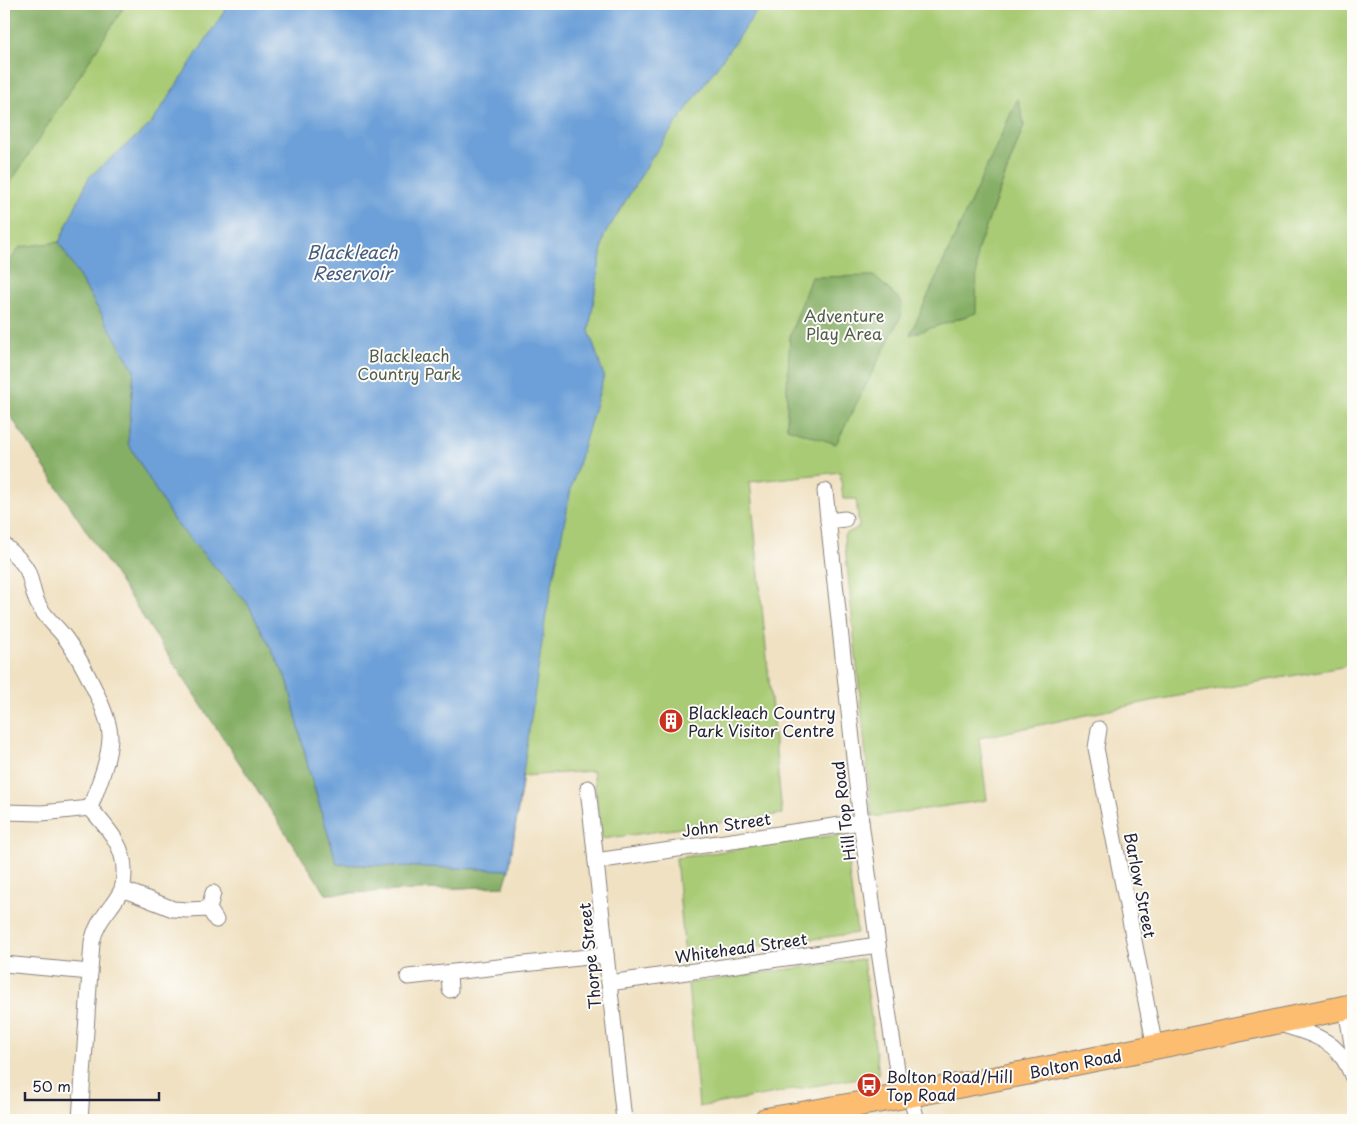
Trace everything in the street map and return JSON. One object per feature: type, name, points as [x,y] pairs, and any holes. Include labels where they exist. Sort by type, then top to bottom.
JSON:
[{"type":"main road","name":"Bolton Road","points":[[766,1120],[842,1114],[906,1096],[1349,1007]]},
{"type":"street","name":"Hill Top Road","points":[[825,491],[861,822],[878,945],[906,1096],[917,1120]]},
{"type":"street","points":[[828,521],[845,519]]},
{"type":"street","points":[[4,545],[21,561],[27,570],[34,599],[64,636],[74,652],[101,702],[108,720],[110,737],[107,757],[90,808]]},
{"type":"street","name":"Barlow Street","points":[[1099,730],[1096,748],[1155,1047]]},
{"type":"street","name":"Thorpe Street","points":[[588,788],[624,1120]]},
{"type":"street","points":[[4,812],[42,813],[90,808]]},
{"type":"street","points":[[80,1120],[90,972],[95,929],[122,890],[124,864],[121,848],[113,835],[90,808]]},
{"type":"street","name":"John Street","points":[[596,861],[861,822]]},
{"type":"street","points":[[122,890],[173,909],[212,914],[213,893]]},
{"type":"street","name":"Whitehead Street","points":[[609,983],[878,945]]},
{"type":"street","points":[[408,977],[606,955]]},
{"type":"street","points":[[4,964],[90,972]]},
{"type":"street","points":[[449,972],[450,990]]},
{"type":"street","points":[[1349,1007],[1353,1050]]},
{"type":"street","points":[[1274,1022],[1318,1037],[1332,1045],[1343,1057],[1353,1078]]},
{"type":"green space","name":"Blackleach Country Park","points":[[4,4],[1006,4],[1006,7],[1056,4],[1353,4],[1353,665],[1156,700],[979,738],[987,800],[872,817],[844,535],[859,527],[856,499],[843,499],[840,472],[750,482],[782,814],[602,839],[593,771],[523,776],[509,870],[504,886],[326,894],[4,406]],"holes":[[[1018,99],[1024,125],[977,251],[911,335]]]},
{"type":"green space","points":[[4,4],[126,4],[7,188],[4,189]]},
{"type":"green space","points":[[1018,98],[1024,125],[977,251],[976,313],[910,335]]},
{"type":"green space","points":[[59,242],[134,370],[128,443],[174,521],[248,604],[288,682],[308,767],[337,864],[509,870],[504,886],[326,894],[4,406],[4,269],[20,247]]},
{"type":"green space","name":"Adventure Play Area","points":[[874,276],[902,302],[901,316],[836,444],[787,428],[790,336],[811,277]]},
{"type":"green space","points":[[844,834],[857,933],[685,957],[676,858]]},
{"type":"green space","points":[[863,959],[879,1074],[699,1107],[688,983]]},
{"type":"water","name":"Blackleach Reservoir","points":[[229,4],[762,4],[653,156],[604,236],[589,331],[604,376],[571,489],[546,615],[509,870],[337,864],[308,767],[288,682],[248,604],[174,521],[128,443],[134,370],[59,242],[89,177],[151,124]]},
{"type":"place","name":"Blackleach Country Park Visitor Centre","points":[[671,721]]},
{"type":"place","name":"Bolton Road/Hill Top Road","points":[[869,1085]]}]
